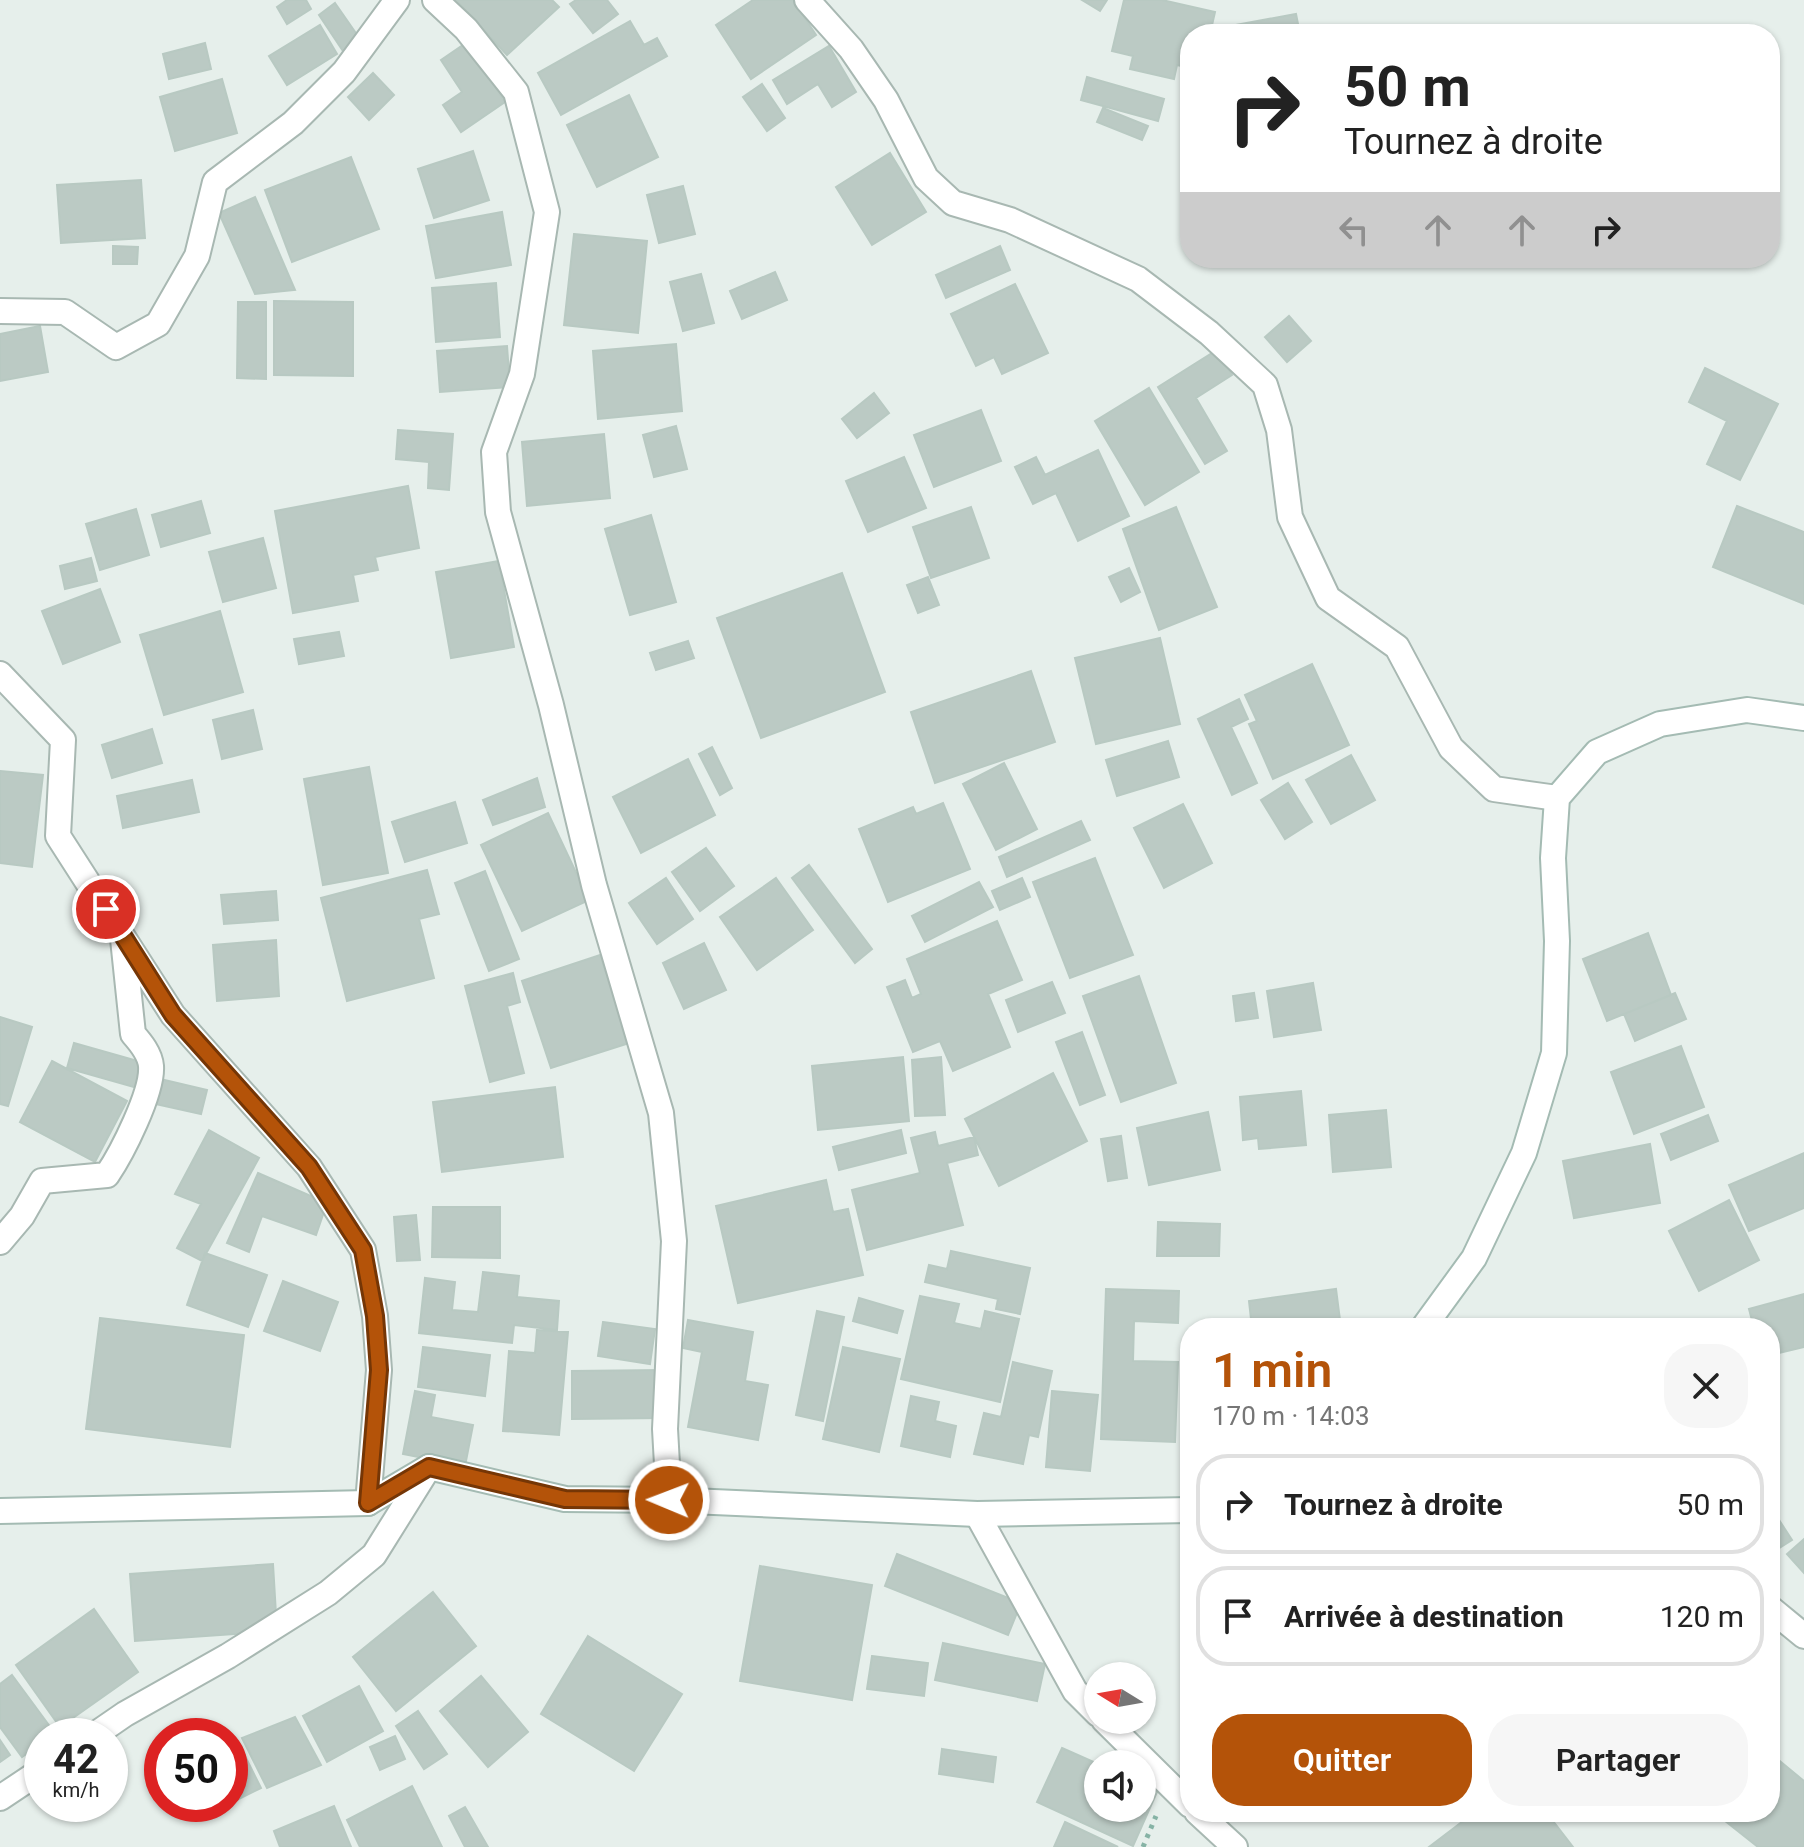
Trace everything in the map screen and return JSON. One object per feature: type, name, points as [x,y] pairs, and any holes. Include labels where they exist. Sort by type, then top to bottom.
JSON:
[{"type":"street","points":[[0,311],[65,312],[116,347],[158,324],[197,256],[215,182],[293,123],[344,72],[397,0]]},
{"type":"street","points":[[435,0],[466,29],[516,92],[547,212],[522,374],[494,452],[498,512],[551,705],[594,885],[661,1113],[674,1241],[665,1429],[669,1500]]},
{"type":"street","points":[[807,0],[851,49],[886,100],[926,178],[953,203],[1010,220],[1138,279],[1209,333],[1265,385],[1279,430],[1290,517],[1328,598],[1397,647],[1451,748],[1494,789],[1557,798]]},
{"type":"street","points":[[0,674],[63,740],[58,836],[173,1015],[309,1167],[363,1250],[375,1316],[379,1370],[368,1503]]},
{"type":"street","points":[[1435,1318],[1474,1258],[1524,1153],[1554,1053],[1557,941],[1553,858],[1557,798],[1597,752],[1660,724],[1747,710],[1804,718]]},
{"type":"street","points":[[0,1242],[22,1216],[42,1181],[107,1175],[125,1148],[150,1084],[151,1063],[133,1034],[122,933]]},
{"type":"street","points":[[119,1718],[228,1656],[328,1593],[374,1555],[429,1467]]},
{"type":"street","points":[[0,1511],[368,1503],[429,1467],[565,1499],[669,1500],[977,1514],[1180,1510]]},
{"type":"street","points":[[977,1514],[1075,1691],[1084,1700]]},
{"type":"street","points":[[1780,1616],[1804,1636]]},
{"type":"street","points":[[1118,1734],[1180,1795]]},
{"type":"street","points":[[0,1798],[24,1782]]},
{"type":"street","points":[[1208,1822],[1235,1847]]},
{"type":"building","points":[[287,0],[306,0],[311,9],[287,24],[277,7]]},
{"type":"building","points":[[456,0],[552,0],[559,7],[507,55]]},
{"type":"building","points":[[576,0],[607,0],[618,14],[593,33],[570,4]]},
{"type":"building","points":[[753,0],[793,0],[816,35],[751,79],[716,25]]},
{"type":"building","points":[[1082,0],[1107,0],[1100,11]]},
{"type":"building","points":[[1124,0],[1162,0],[1215,12],[1212,24],[1180,24],[1180,66],[1177,65],[1174,79],[1130,69],[1133,56],[1112,51]]},
{"type":"building","points":[[335,3],[360,39],[343,51],[319,15]]},
{"type":"building","points":[[1296,14],[1298,24],[1241,24]]},
{"type":"building","points":[[630,21],[644,45],[657,38],[667,56],[561,115],[538,73]]},
{"type":"building","points":[[320,25],[337,54],[287,85],[269,56]]},
{"type":"building","points":[[205,43],[211,69],[169,79],[163,54]]},
{"type":"building","points":[[466,43],[505,102],[461,132],[443,105],[462,92],[441,60]]},
{"type":"building","points":[[829,46],[856,92],[832,107],[818,84],[787,104],[773,80]]},
{"type":"building","points":[[373,73],[394,95],[369,120],[348,97]]},
{"type":"building","points":[[1087,77],[1164,99],[1158,121],[1081,100]]},
{"type":"building","points":[[222,79],[237,133],[175,151],[160,97]]},
{"type":"building","points":[[762,84],[785,118],[767,131],[743,97]]},
{"type":"building","points":[[629,95],[658,157],[597,187],[567,125]]},
{"type":"building","points":[[1103,108],[1148,126],[1142,140],[1097,122]]},
{"type":"building","points":[[473,151],[489,200],[434,218],[418,169]]},
{"type":"building","points":[[890,153],[926,212],[872,245],[836,187]]},
{"type":"building","points":[[351,157],[379,229],[292,262],[265,190]]},
{"type":"building","points":[[141,180],[145,238],[61,243],[57,185]]},
{"type":"building","points":[[683,186],[695,234],[659,243],[647,195]]},
{"type":"building","points":[[255,197],[295,290],[255,294],[219,213]]},
{"type":"building","points":[[502,212],[511,265],[436,278],[426,226]]},
{"type":"building","points":[[574,234],[647,241],[638,333],[564,325]]},
{"type":"building","points":[[113,246],[138,247],[137,264],[113,264]]},
{"type":"building","points":[[1000,246],[1010,270],[946,298],[936,275]]},
{"type":"building","points":[[775,272],[787,300],[742,319],[730,291]]},
{"type":"building","points":[[701,274],[714,323],[683,331],[670,282]]},
{"type":"building","points":[[496,283],[500,337],[436,342],[432,288]]},
{"type":"building","points":[[1015,284],[1048,353],[1002,374],[994,357],[976,366],[951,314]]},
{"type":"building","points":[[274,301],[353,302],[353,376],[274,375]]},
{"type":"building","points":[[238,302],[266,302],[266,379],[237,378]]},
{"type":"building","points":[[1289,316],[1311,341],[1287,362],[1265,337]]},
{"type":"building","points":[[40,326],[48,372],[0,381],[0,334]]},
{"type":"building","points":[[676,344],[682,411],[598,419],[593,351]]},
{"type":"building","points":[[507,346],[510,387],[440,392],[437,351]]},
{"type":"building","points":[[1217,350],[1232,375],[1196,398],[1227,451],[1205,464],[1158,387]]},
{"type":"building","points":[[1705,368],[1778,404],[1740,480],[1707,464],[1727,421],[1689,402]]},
{"type":"building","points":[[1149,388],[1199,472],[1145,505],[1095,421]]},
{"type":"building","points":[[874,393],[889,413],[857,438],[842,419]]},
{"type":"building","points":[[981,410],[1001,461],[934,487],[914,435]]},
{"type":"building","points":[[676,426],[687,469],[654,477],[643,435]]},
{"type":"building","points":[[398,430],[453,434],[449,490],[428,488],[429,462],[396,459]]},
{"type":"building","points":[[604,434],[610,498],[527,506],[522,442]]},
{"type":"building","points":[[1098,450],[1129,516],[1078,541],[1056,493],[1033,504],[1015,467],[1036,457],[1045,475]]},
{"type":"building","points":[[904,457],[926,508],[868,532],[846,481]]},
{"type":"building","points":[[408,486],[419,548],[375,557],[378,570],[353,575],[358,601],[293,613],[275,511]]},
{"type":"building","points":[[201,501],[210,533],[161,547],[152,515]]},
{"type":"building","points":[[1737,506],[1804,532],[1804,604],[1713,567]]},
{"type":"building","points":[[971,507],[989,558],[931,578],[913,527]]},
{"type":"building","points":[[1176,507],[1217,607],[1159,630],[1123,529]]},
{"type":"building","points":[[136,509],[149,555],[100,570],[86,524]]},
{"type":"building","points":[[651,515],[676,602],[630,615],[605,529]]},
{"type":"building","points":[[263,538],[276,588],[223,602],[209,552]]},
{"type":"building","points":[[91,558],[97,581],[65,589],[60,566]]},
{"type":"building","points":[[499,561],[514,647],[451,658],[436,572]]},
{"type":"building","points":[[1129,568],[1140,592],[1121,602],[1109,577]]},
{"type":"building","points":[[842,573],[885,692],[761,738],[717,618]]},
{"type":"building","points":[[928,577],[939,605],[918,613],[907,585]]},
{"type":"building","points":[[100,589],[120,642],[63,664],[42,611]]},
{"type":"building","points":[[220,611],[243,692],[164,715],[140,635]]},
{"type":"building","points":[[339,632],[344,656],[299,664],[294,639]]},
{"type":"building","points":[[1160,638],[1180,724],[1096,744],[1075,658]]},
{"type":"building","points":[[688,641],[694,658],[656,670],[650,653]]},
{"type":"building","points":[[1312,664],[1349,745],[1273,779],[1249,724],[1257,721],[1245,695]]},
{"type":"building","points":[[1031,671],[1055,742],[935,783],[911,712]]},
{"type":"building","points":[[1239,699],[1248,719],[1231,727],[1257,783],[1232,795],[1198,719]]},
{"type":"building","points":[[253,710],[262,749],[222,759],[213,720]]},
{"type":"building","points":[[152,729],[162,763],[112,778],[102,745]]},
{"type":"building","points":[[1168,741],[1179,777],[1117,796],[1106,760]]},
{"type":"building","points":[[712,747],[732,788],[720,795],[699,754]]},
{"type":"building","points":[[1351,755],[1375,800],[1331,824],[1306,780]]},
{"type":"building","points":[[688,759],[715,815],[641,853],[613,797]]},
{"type":"building","points":[[1004,763],[1037,829],[996,850],[963,784]]},
{"type":"building","points":[[369,767],[388,873],[323,885],[304,779]]},
{"type":"building","points":[[0,771],[43,775],[32,867],[0,863]]},
{"type":"building","points":[[537,778],[545,807],[493,825],[483,800]]},
{"type":"building","points":[[192,780],[199,812],[123,828],[117,796]]},
{"type":"building","points":[[1288,783],[1312,822],[1285,839],[1261,800]]},
{"type":"building","points":[[455,802],[467,843],[405,862],[392,822]]},
{"type":"building","points":[[943,803],[970,869],[888,902],[859,829],[913,807],[916,814]]},
{"type":"building","points":[[1183,804],[1212,863],[1164,888],[1134,828]]},
{"type":"building","points":[[548,813],[589,900],[522,931],[481,845]]},
{"type":"building","points":[[1081,821],[1090,840],[1007,877],[999,857]]},
{"type":"building","points":[[706,848],[734,886],[700,911],[672,872]]},
{"type":"building","points":[[1095,858],[1133,955],[1070,978],[1033,882]]},
{"type":"building","points":[[809,865],[872,949],[855,963],[792,878]]},
{"type":"building","points":[[427,870],[439,914],[419,919],[434,978],[347,1001],[321,898]]},
{"type":"building","points":[[485,871],[519,959],[489,971],[455,883]]},
{"type":"building","points":[[666,878],[693,919],[657,944],[629,903]]},
{"type":"building","points":[[776,878],[813,930],[757,970],[720,917]]},
{"type":"building","points":[[1022,878],[1030,897],[1000,910],[992,891]]},
{"type":"building","points":[[979,882],[993,907],[925,942],[912,916]]},
{"type":"building","points":[[276,891],[278,920],[224,924],[221,895]]},
{"type":"building","points":[[997,921],[1022,980],[988,994],[1010,1047],[953,1071],[940,1041],[913,1052],[887,987],[905,980],[912,998],[921,994],[907,959]]},
{"type":"building","points":[[1648,933],[1671,995],[1607,1021],[1583,959]]},
{"type":"building","points":[[276,940],[279,996],[217,1001],[213,945]]},
{"type":"building","points":[[704,943],[726,990],[684,1009],[663,963]]},
{"type":"building","points":[[600,955],[629,1043],[551,1068],[522,981]]},
{"type":"building","points":[[513,973],[520,1002],[507,1006],[524,1073],[490,1082],[465,986]]},
{"type":"building","points":[[1139,976],[1176,1083],[1121,1102],[1083,996]]},
{"type":"building","points":[[1052,982],[1065,1013],[1018,1032],[1006,1000]]},
{"type":"building","points":[[1313,983],[1321,1030],[1274,1037],[1267,991]]},
{"type":"building","points":[[1254,993],[1258,1018],[1236,1021],[1233,996]]},
{"type":"building","points":[[1675,993],[1686,1019],[1635,1041],[1624,1014]]},
{"type":"building","points":[[0,1017],[32,1027],[8,1106],[0,1104]]},
{"type":"building","points":[[1082,1032],[1105,1095],[1080,1105],[1056,1042]]},
{"type":"building","points":[[74,1043],[148,1064],[141,1089],[67,1068]]},
{"type":"building","points":[[1681,1046],[1704,1107],[1634,1134],[1611,1072]]},
{"type":"building","points":[[903,1057],[909,1121],[818,1130],[812,1066]]},
{"type":"building","points":[[941,1057],[945,1115],[915,1116],[912,1060]]},
{"type":"building","points":[[52,1061],[127,1101],[95,1162],[20,1122]]},
{"type":"building","points":[[1053,1073],[1087,1141],[999,1186],[965,1119]]},
{"type":"building","points":[[156,1078],[207,1090],[201,1114],[151,1103]]},
{"type":"building","points":[[555,1087],[563,1157],[442,1172],[433,1102]]},
{"type":"building","points":[[1301,1091],[1306,1145],[1259,1149],[1258,1138],[1243,1140],[1240,1097]]},
{"type":"building","points":[[1386,1110],[1391,1167],[1333,1172],[1329,1115]]},
{"type":"building","points":[[1208,1112],[1220,1170],[1149,1185],[1137,1128]]},
{"type":"building","points":[[1708,1115],[1718,1141],[1671,1160],[1661,1134]]},
{"type":"building","points":[[209,1130],[259,1158],[202,1261],[177,1248],[201,1204],[175,1194]]},
{"type":"building","points":[[901,1130],[906,1153],[839,1170],[833,1147]]},
{"type":"building","points":[[935,1132],[938,1146],[974,1137],[978,1155],[947,1163],[963,1225],[867,1250],[852,1190],[920,1173],[911,1138]]},
{"type":"building","points":[[1121,1136],[1127,1178],[1108,1181],[1101,1139]]},
{"type":"building","points":[[1650,1144],[1660,1203],[1574,1218],[1563,1161]]},
{"type":"building","points":[[1804,1153],[1804,1208],[1749,1231],[1729,1185]]},
{"type":"building","points":[[258,1173],[327,1203],[316,1235],[262,1216],[249,1252],[227,1243]]},
{"type":"building","points":[[826,1180],[833,1212],[848,1209],[863,1275],[738,1303],[716,1206]]},
{"type":"building","points":[[1729,1200],[1759,1260],[1699,1291],[1669,1231]]},
{"type":"building","points":[[433,1207],[500,1207],[500,1258],[432,1257]]},
{"type":"building","points":[[416,1215],[420,1260],[397,1261],[394,1217]]},
{"type":"building","points":[[1158,1222],[1220,1224],[1219,1256],[1157,1256]]},
{"type":"building","points":[[951,1251],[1030,1268],[1020,1314],[996,1309],[998,1299],[925,1282],[929,1265],[947,1269]]},
{"type":"building","points":[[205,1253],[267,1275],[248,1327],[187,1305]]},
{"type":"building","points":[[483,1272],[519,1276],[517,1297],[559,1301],[557,1330],[514,1325],[512,1343],[419,1333],[425,1278],[455,1282],[452,1310],[478,1312]]},
{"type":"building","points":[[283,1281],[338,1302],[320,1351],[264,1331]]},
{"type":"building","points":[[1106,1289],[1179,1291],[1178,1323],[1134,1321],[1133,1361],[1178,1362],[1175,1442],[1101,1439]]},
{"type":"building","points":[[1336,1289],[1340,1318],[1251,1318],[1249,1301]]},
{"type":"building","points":[[1804,1294],[1804,1347],[1780,1353],[1780,1318],[1751,1318],[1749,1309]]},
{"type":"building","points":[[920,1296],[959,1304],[954,1323],[981,1329],[985,1311],[1019,1319],[1000,1402],[901,1379]]},
{"type":"building","points":[[859,1298],[903,1311],[897,1333],[853,1321]]},
{"type":"building","points":[[817,1311],[844,1317],[823,1421],[796,1415]]},
{"type":"building","points":[[100,1318],[244,1335],[230,1447],[86,1429]]},
{"type":"building","points":[[688,1320],[753,1332],[745,1381],[768,1385],[758,1440],[688,1427],[702,1352],[683,1348]]},
{"type":"building","points":[[603,1322],[655,1329],[650,1364],[598,1356]]},
{"type":"building","points":[[537,1330],[568,1332],[559,1435],[503,1431],[509,1351],[535,1353]]},
{"type":"building","points":[[423,1347],[490,1355],[485,1396],[418,1387]]},
{"type":"building","points":[[843,1347],[900,1359],[879,1452],[823,1439]]},
{"type":"building","points":[[1013,1362],[1052,1371],[1038,1437],[1029,1435],[1023,1464],[974,1454],[984,1413],[1001,1417]]},
{"type":"building","points":[[663,1370],[663,1418],[572,1419],[572,1371]]},
{"type":"building","points":[[415,1391],[435,1395],[431,1417],[473,1425],[465,1466],[403,1454]]},
{"type":"building","points":[[1052,1391],[1098,1395],[1090,1471],[1046,1467]]},
{"type":"building","points":[[911,1396],[939,1402],[935,1421],[956,1426],[950,1457],[901,1446]]},
{"type":"building","points":[[1780,1521],[1792,1540],[1780,1548]]},
{"type":"building","points":[[1804,1539],[1804,1573],[1787,1554]]},
{"type":"building","points":[[897,1554],[1021,1603],[1008,1635],[885,1586]]},
{"type":"building","points":[[273,1564],[277,1631],[135,1641],[130,1574]]},
{"type":"building","points":[[760,1566],[872,1585],[852,1700],[740,1681]]},
{"type":"building","points":[[433,1592],[476,1646],[396,1711],[353,1657]]},
{"type":"building","points":[[94,1609],[138,1672],[73,1718],[54,1718],[16,1665]]},
{"type":"building","points":[[588,1636],[682,1694],[634,1771],[541,1714]]},
{"type":"building","points":[[943,1643],[1045,1664],[1037,1701],[935,1680]]},
{"type":"building","points":[[872,1656],[928,1663],[924,1696],[867,1689]]},
{"type":"building","points":[[12,1675],[44,1718],[24,1718],[22,1757],[0,1727],[0,1684]]},
{"type":"building","points":[[481,1676],[528,1732],[488,1767],[440,1711]]},
{"type":"building","points":[[359,1686],[383,1731],[327,1762],[303,1716]]},
{"type":"building","points":[[418,1711],[447,1754],[424,1769],[396,1726]]},
{"type":"building","points":[[295,1717],[321,1765],[267,1788],[248,1750],[248,1736]]},
{"type":"building","points":[[395,1736],[405,1759],[380,1770],[370,1747]]},
{"type":"building","points":[[0,1740],[10,1755],[0,1762]]},
{"type":"building","points":[[1062,1748],[1084,1758],[1084,1822],[1144,1822],[1133,1846],[1037,1802]]},
{"type":"building","points":[[942,1749],[996,1757],[993,1782],[939,1774]]},
{"type":"building","points":[[1780,1761],[1804,1781],[1804,1847],[1758,1847],[1726,1822],[1780,1822]]},
{"type":"building","points":[[248,1762],[261,1788],[248,1794]]},
{"type":"building","points":[[412,1786],[442,1847],[360,1847],[347,1820]]},
{"type":"building","points":[[334,1806],[351,1847],[280,1847],[274,1831]]},
{"type":"building","points":[[465,1807],[488,1847],[465,1847],[449,1816]]},
{"type":"building","points":[[1065,1822],[1118,1847],[1054,1847]]},
{"type":"building","points":[[1462,1822],[1554,1822],[1573,1847],[1429,1847]]},
{"type":"route","points":[[106,909],[173,1015],[309,1167],[363,1250],[375,1316],[379,1370],[368,1503],[429,1467],[565,1499],[669,1500]]}]
